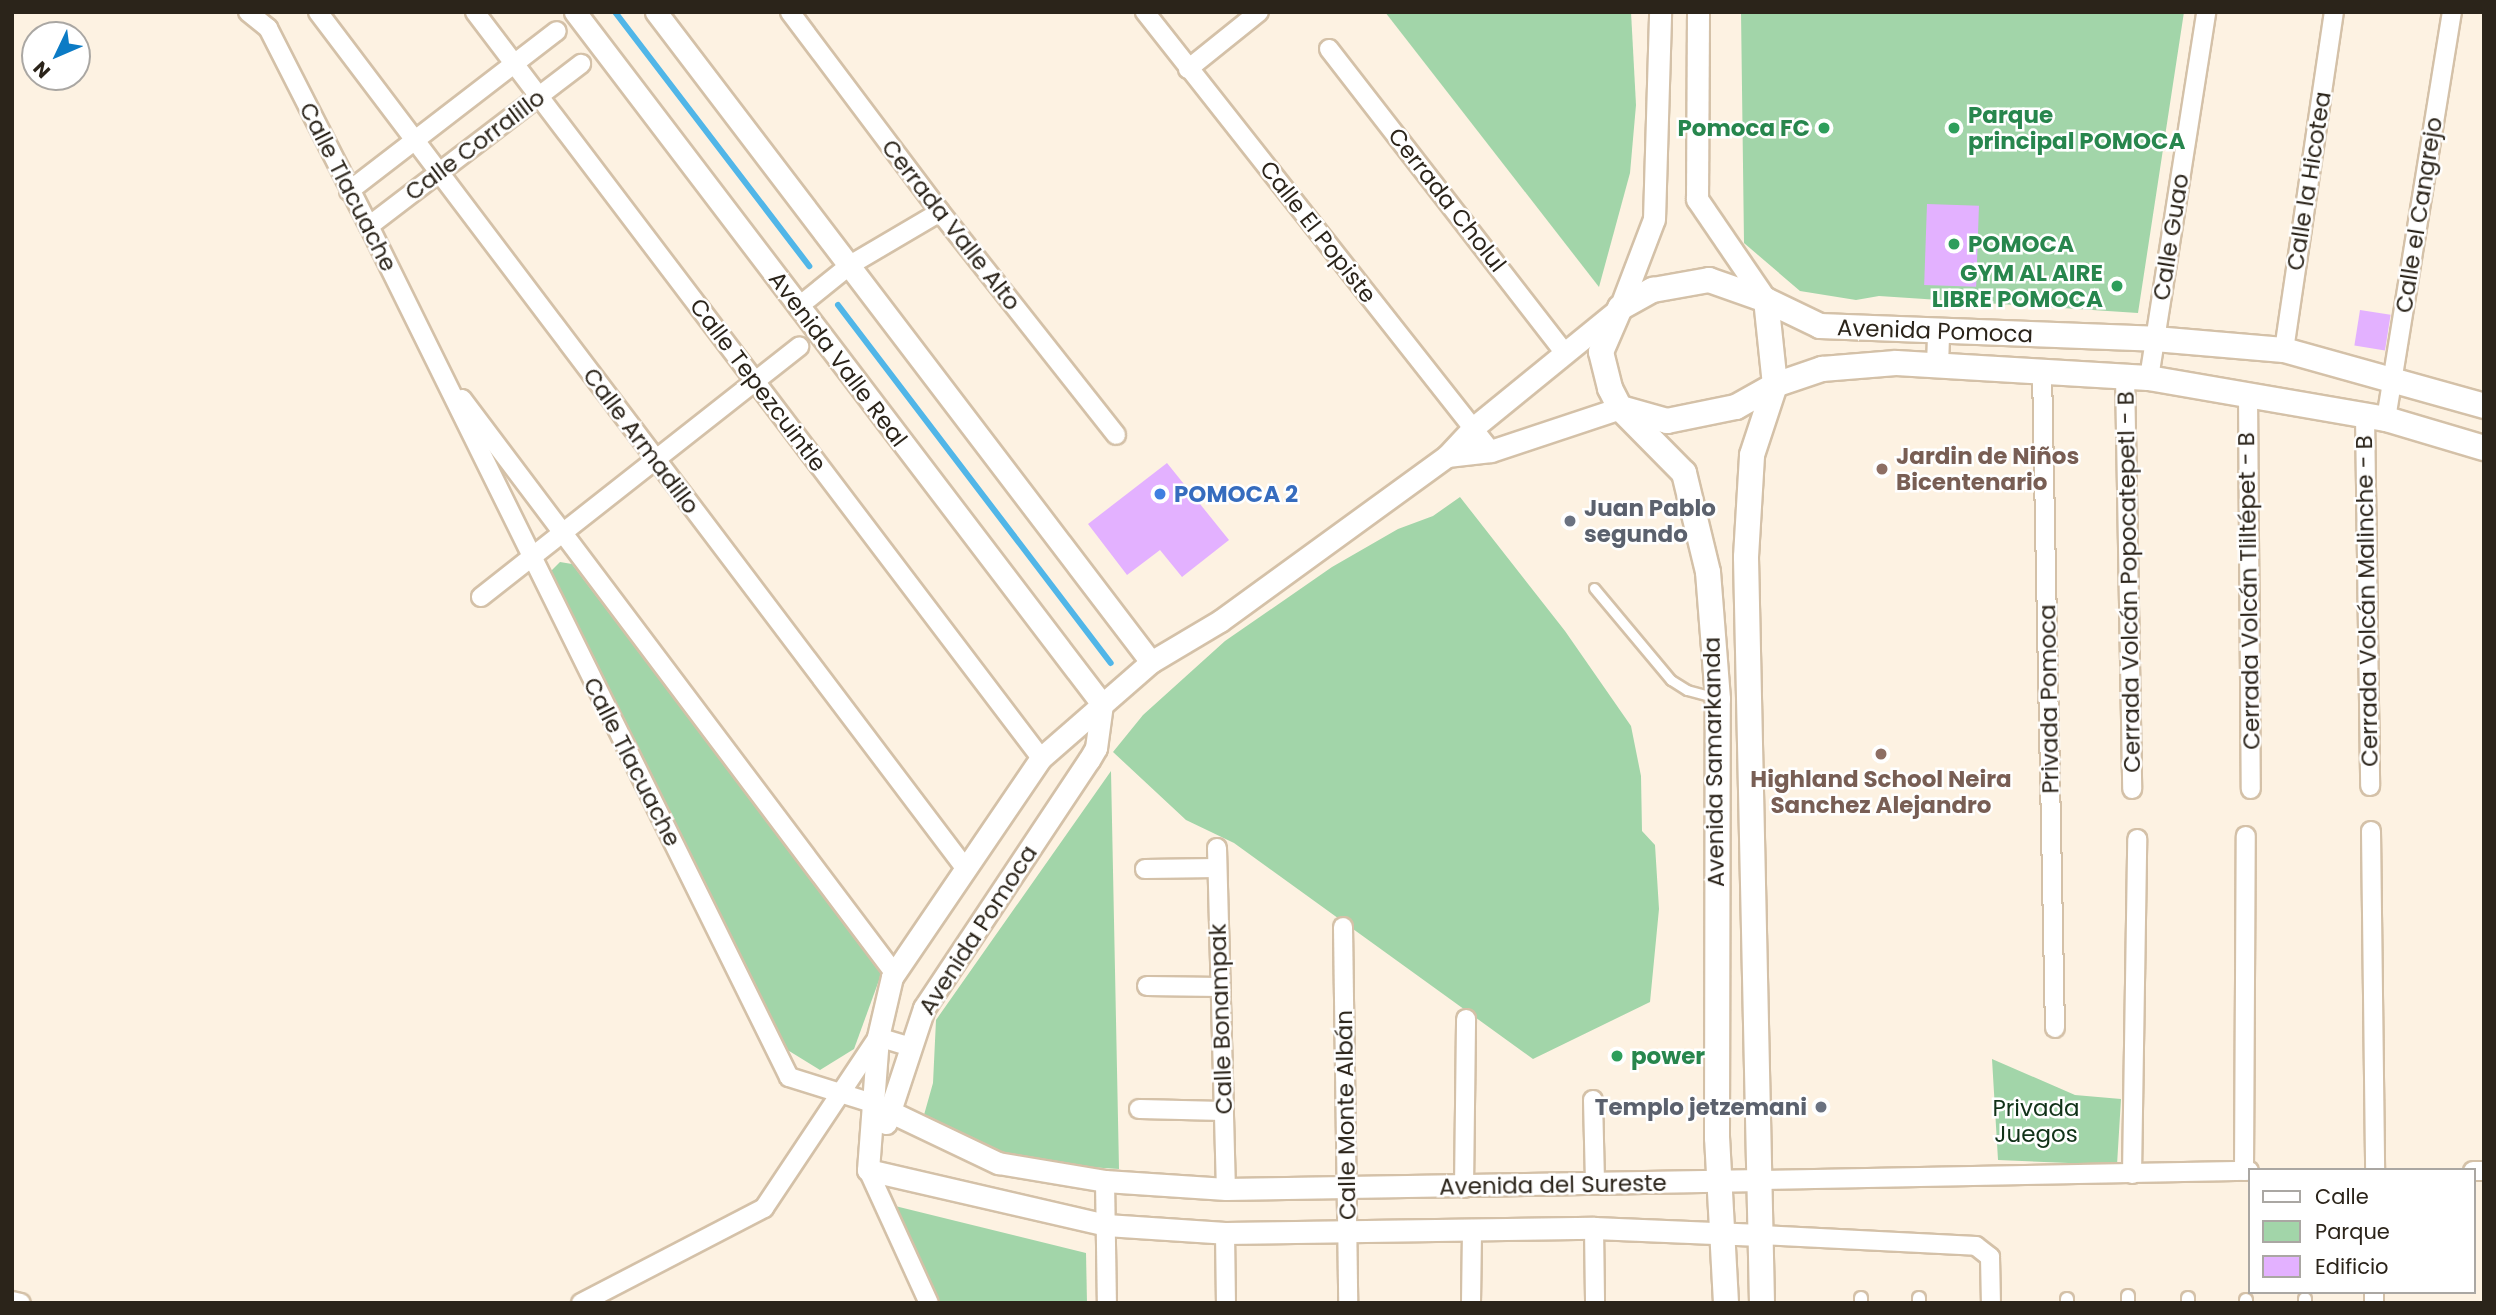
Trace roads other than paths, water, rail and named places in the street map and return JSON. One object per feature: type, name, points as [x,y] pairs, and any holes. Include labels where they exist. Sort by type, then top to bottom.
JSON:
[{"type":"main road","name":"Avenida Pomoca","points":[[1620,308],[1653,290],[1710,280],[1766,300],[1821,327],[2155,339],[2284,350],[2484,406]]},
{"type":"main road","name":"Avenida Samarkanda","points":[[1762,1303],[1762,1180],[1746,557],[1752,455],[1775,385],[1766,300]]},
{"type":"main road","name":"Avenida Samarkanda","points":[[1620,308],[1601,352],[1620,408],[1684,473],[1708,572],[1718,699],[1718,1181],[1726,1303]]},
{"type":"main road","name":"Avenida Pomoca","points":[[1620,408],[1667,421],[1736,407],[1775,385],[1822,369],[1937,365],[2137,376],[2375,417],[2484,448]]},
{"type":"main road","points":[[1716,895],[1753,895]]},
{"type":"street","name":"Calle Tlacuache","points":[[248,12],[268,28],[369,226],[530,559],[789,1077],[881,1106]]},
{"type":"street","name":"Calle Armadillo","points":[[318,12],[966,869]]},
{"type":"street","name":"Calle Tepezcuintle","points":[[475,12],[1041,758]]},
{"type":"street","name":"Avenida Valle Real","points":[[575,12],[1102,704]]},
{"type":"street","points":[[656,12],[1151,662]]},
{"type":"street","name":"Cerrada Valle Alto","points":[[790,12],[940,212],[1116,435]]},
{"type":"street","name":"Calle El Popiste","points":[[1145,12],[1491,451]]},
{"type":"street","points":[[1188,69],[1259,12]]},
{"type":"street","name":"Avenida Samarkanda","points":[[1620,308],[1654,219],[1660,12]]},
{"type":"street","name":"Avenida Samarkanda","points":[[1699,12],[1697,199],[1766,300]]},
{"type":"street","name":"Calle Guao","points":[[2137,376],[2155,339],[2206,12]]},
{"type":"street","name":"Calle la Hicotea","points":[[2284,350],[2334,12]]},
{"type":"street","name":"Calle el Cangrejo","points":[[2375,417],[2392,380],[2452,12]]},
{"type":"street","name":"Calle Corralillo","points":[[349,191],[557,31]]},
{"type":"street","name":"Cerrada Cholul","points":[[1329,49],[1564,352]]},
{"type":"street","name":"Calle Corralillo","points":[[369,226],[581,64]]},
{"type":"street","points":[[798,307],[850,265],[940,212]]},
{"type":"street","name":"Avenida Pomoca","points":[[868,1170],[881,1106],[878,1037],[895,974],[1041,758],[1151,662],[1220,621],[1447,456],[1473,428],[1620,308]]},
{"type":"street","points":[[1937,365],[1938,331]]},
{"type":"street","points":[[481,597],[799,347]]},
{"type":"street","name":"Calle Tlacuache","points":[[439,368],[895,974]]},
{"type":"street","name":"Privada Pomoca","points":[[2042,371],[2055,1028]]},
{"type":"street","name":"Cerrada Volcán Popocatepetl - B","points":[[2132,789],[2137,376]]},
{"type":"street","name":"Cerrada Volcán Tliltépet - B","points":[[2248,393],[2251,789]]},
{"type":"street","name":"Avenida Pomoca","points":[[1447,456],[1491,451],[1620,408]]},
{"type":"street","name":"Cerrada Volcán Malinche - B","points":[[2370,786],[2375,417]]},
{"type":"street","name":"Avenida Pomoca","points":[[881,1106],[912,1047],[923,1007],[1092,754],[1102,704]]},
{"type":"street","points":[[2371,831],[2375,1168]]},
{"type":"street","points":[[2246,836],[2246,1171]]},
{"type":"street","points":[[2132,1174],[2137,839]]},
{"type":"street","name":"Calle Bonampak","points":[[1217,848],[1226,1189]]},
{"type":"street","points":[[1145,869],[1217,868]]},
{"type":"street","name":"Calle Monte Albán","points":[[1343,927],[1348,1303]]},
{"type":"street","points":[[1147,986],[1220,987]]},
{"type":"street","points":[[1464,1188],[1466,1019]]},
{"type":"street","points":[[581,1303],[764,1208],[878,1037],[912,1047]]},
{"type":"street","points":[[1593,1100],[1595,1184]]},
{"type":"street","name":"Avenida del Sureste","points":[[881,1106],[998,1163],[1105,1181],[1226,1189],[1464,1188],[2246,1171]]},
{"type":"street","points":[[1139,1109],[1224,1111]]},
{"type":"street","points":[[868,1170],[929,1303]]},
{"type":"street","name":"Avenida del Sureste","points":[[868,1170],[1106,1225],[1226,1233],[1348,1234],[1594,1228],[1761,1236]]},
{"type":"street","points":[[1105,1181],[1107,1303]]},
{"type":"street","points":[[1594,1228],[1595,1303]]},
{"type":"street","points":[[1472,1230],[1472,1303]]},
{"type":"street","points":[[1226,1233],[1226,1303]]},
{"type":"street","points":[[1761,1236],[1976,1246],[1990,1257],[1991,1303]]},
{"type":"street","points":[[12,1301],[21,1303]]},
{"type":"lane","points":[[1594,588],[1671,680],[1687,690],[1718,699]]},
{"type":"waterway","points":[[615,12],[809,266]]},
{"type":"waterway","points":[[838,305],[1111,663]]},
{"type":"place","name":"Pomoca FC","points":[[1824,128]]},
{"type":"place","name":"Parque principal POMOCA","points":[[1954,128]]},
{"type":"place","name":"POMOCA","points":[[1954,244]]},
{"type":"place","name":"GYM AL AIRE LIBRE POMOCA","points":[[2117,286]]},
{"type":"place","name":"Jardin de Niños Bicentenario","points":[[1882,469]]},
{"type":"place","name":"POMOCA 2","points":[[1160,494]]},
{"type":"place","name":"Juan Pablo segundo","points":[[1570,521]]},
{"type":"place","name":"Highland School Neira Sanchez Alejandro","points":[[1881,754]]},
{"type":"place","name":"power","points":[[1617,1056]]},
{"type":"place","name":"Templo jetzemani","points":[[1821,1107]]},
{"type":"park label","name":"Privada Juegos","points":[[2036,1121]]}]
